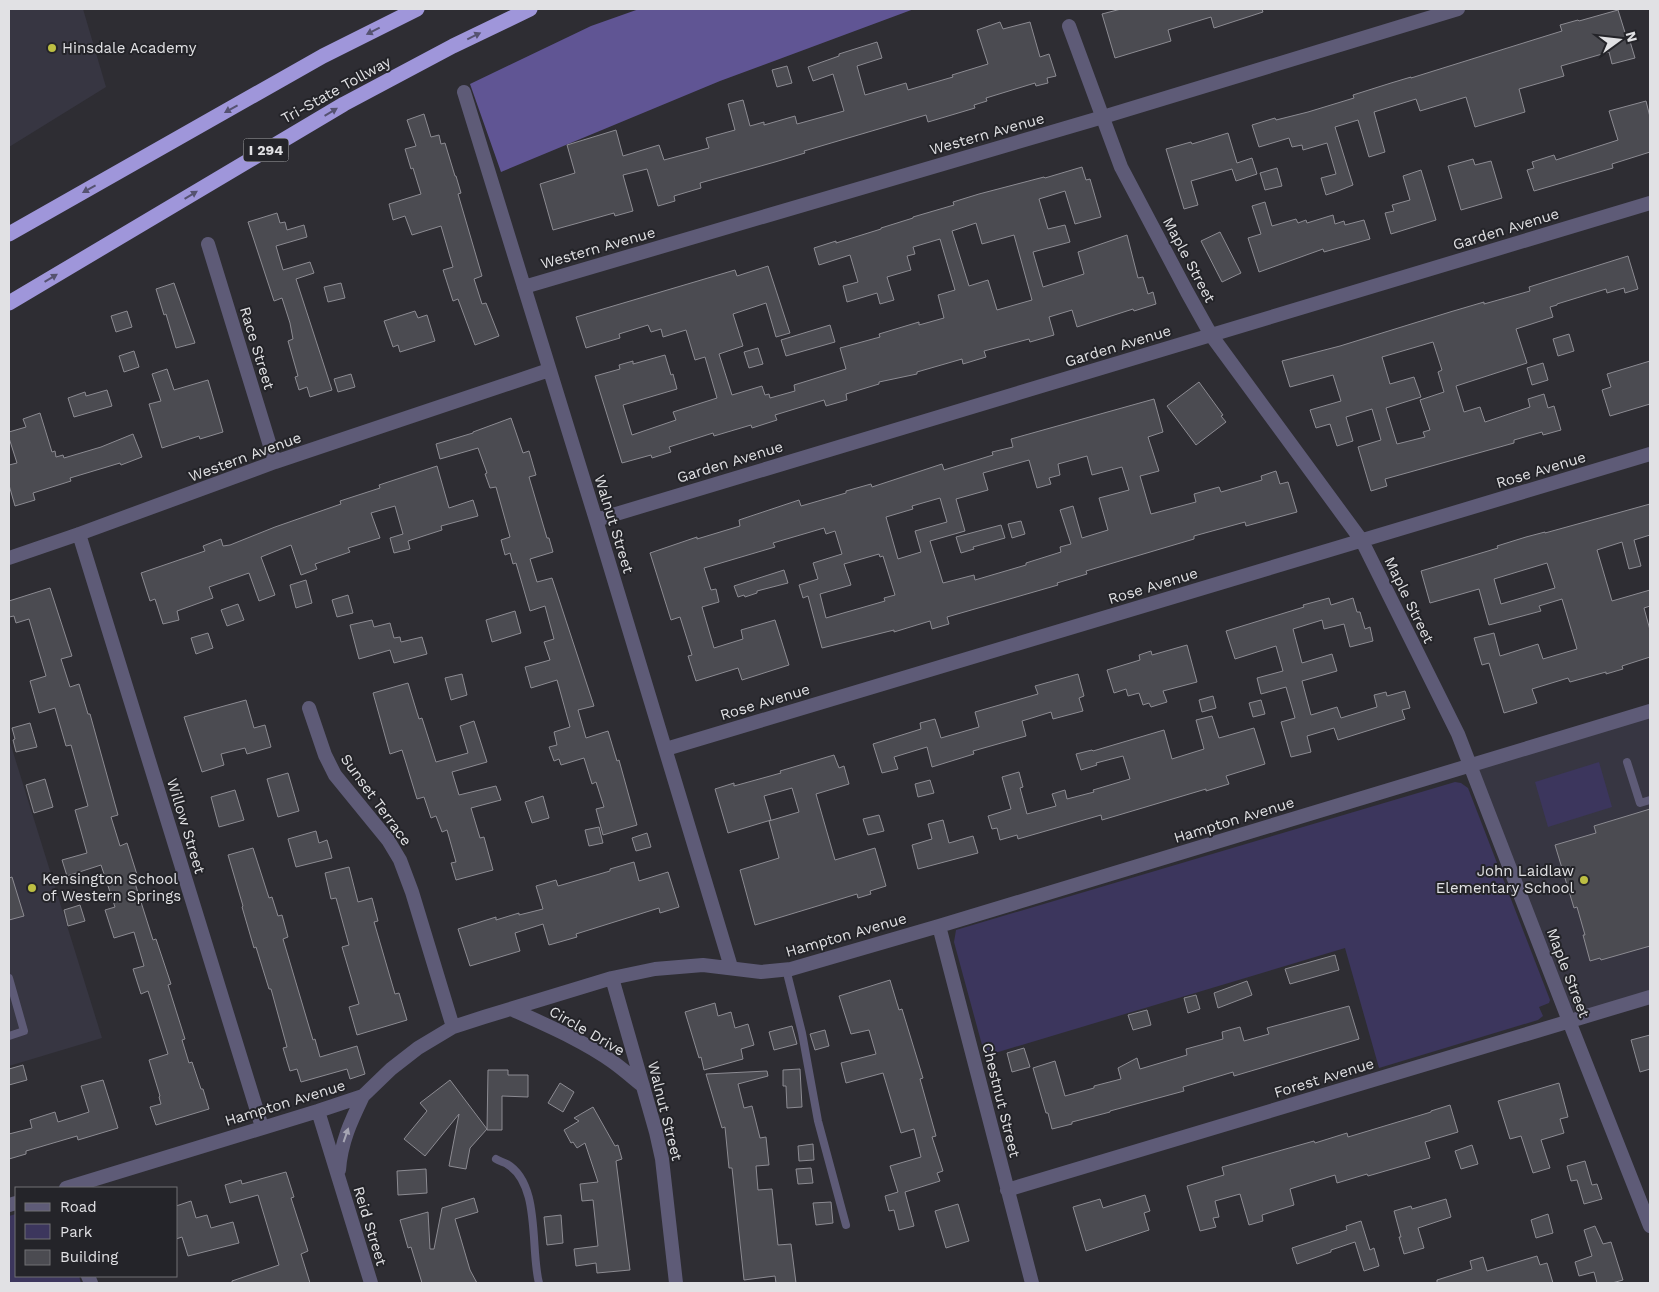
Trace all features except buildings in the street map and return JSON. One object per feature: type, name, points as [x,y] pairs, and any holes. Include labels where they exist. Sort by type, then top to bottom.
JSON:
[{"type":"highway","points":[[9,234],[323,56],[417,9]]},
{"type":"highway","name":"Tri-State Tollway","points":[[9,303],[344,104],[453,46],[530,9]]},
{"type":"street","name":"Western Avenue","points":[[524,287],[1103,117],[1458,9]]},
{"type":"street","name":"Maple Street","points":[[1069,26],[1122,167],[1187,292],[1212,335],[1362,540],[1458,734],[1650,1226]]},
{"type":"street","name":"Walnut Street","points":[[464,92],[666,749],[730,967]]},
{"type":"street","name":"Garden Avenue","points":[[596,520],[1650,203]]},
{"type":"street","name":"Race Street","points":[[208,244],[275,462]]},
{"type":"street","name":"Western Avenue","points":[[9,558],[275,462],[550,370]]},
{"type":"street","name":"Rose Avenue","points":[[666,749],[1650,454]]},
{"type":"street","name":"Willow Street","points":[[79,534],[262,1128]]},
{"type":"street","name":"Sunset Terrace","points":[[309,708],[324,755],[335,775],[388,840],[400,860],[412,892],[453,1026]]},
{"type":"street","name":"Hampton Avenue","points":[[69,1187],[363,1096],[418,1048],[453,1026],[612,978],[655,969],[683,966],[730,967],[760,972],[786,969],[939,926],[1650,711]]},
{"type":"street","name":"Chestnut Street","points":[[939,926],[1032,1283]]},
{"type":"street","name":"Walnut Street","points":[[612,978],[644,1086],[662,1159],[676,1283]]},
{"type":"street","name":"Forest Avenue","points":[[1007,1190],[1650,997]]},
{"type":"street","name":"Circle Drive","points":[[510,1010],[550,1027],[597,1052],[644,1086]]},
{"type":"street","name":"Reid Street","points":[[339,1178],[340,1151],[363,1096]]},
{"type":"street","name":"Reid Street","points":[[318,1111],[370,1283]]},
{"type":"lane","points":[[1627,762],[1640,803],[1650,800]]},
{"type":"lane","points":[[786,969],[802,1033],[818,1121],[846,1225]]},
{"type":"lane","points":[[9,978],[24,1031],[9,1036]]},
{"type":"lane","points":[[496,1160],[507,1164],[518,1174],[525,1186],[532,1217],[539,1283]]},
{"type":"shaded area","name":"Hinsdale Academy","points":[[9,9],[83,9],[106,87],[9,147]]},
{"type":"shaded area","points":[[639,9],[914,9],[720,81],[501,172],[470,84],[591,26]]},
{"type":"shaded area","name":"John Laidlaw Elementary School","points":[[1650,716],[1650,993],[1571,1017],[1475,768]]},
{"type":"shaded area","name":"Kensington School of Western Springs","points":[[9,739],[102,1038],[9,1066]]},
{"type":"green space","points":[[1599,762],[1612,807],[1548,827],[1535,782]]},
{"type":"green space","points":[[1455,782],[1461,783],[1468,788],[1550,1000],[1549,1003],[1539,1007],[1543,1016],[1538,1020],[1379,1068],[1345,948],[985,1056],[954,942],[956,930]]},
{"type":"green space","points":[[15,1214],[15,1277],[79,1277],[81,1283],[9,1283],[9,1216]]},
{"type":"place","name":"Hinsdale Academy","points":[[52,48]]},
{"type":"place","name":"John Laidlaw Elementary School","points":[[1584,880]]},
{"type":"place","name":"Kensington School of Western Springs","points":[[32,888]]}]
